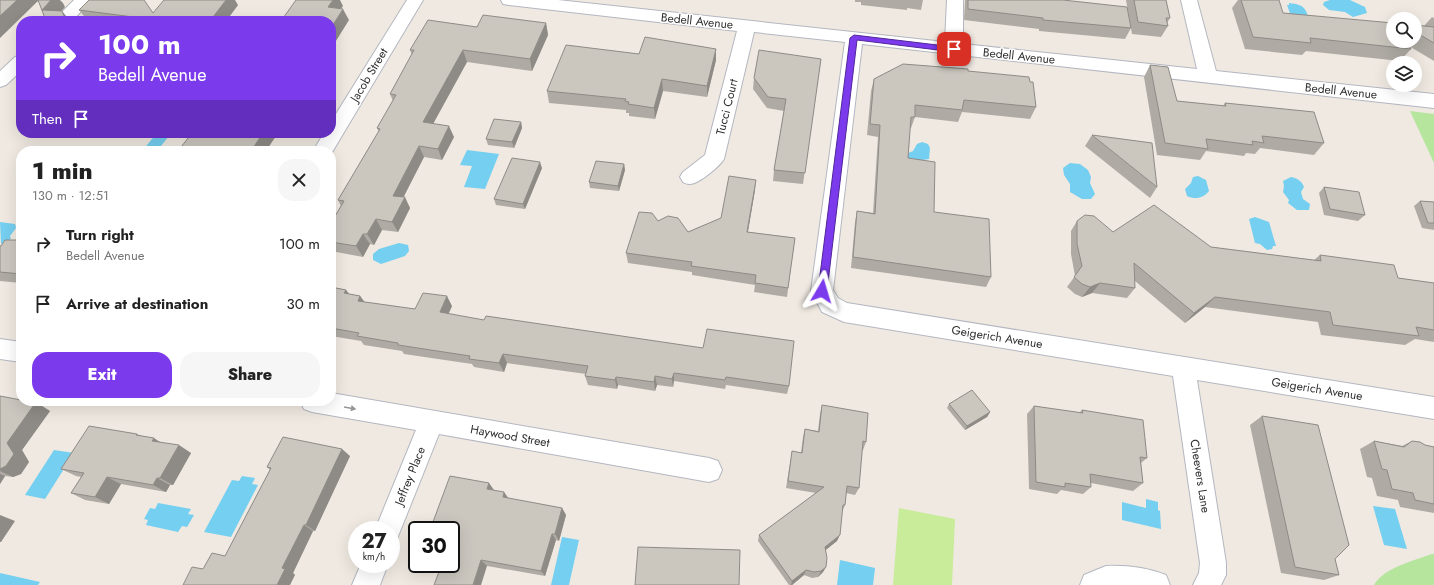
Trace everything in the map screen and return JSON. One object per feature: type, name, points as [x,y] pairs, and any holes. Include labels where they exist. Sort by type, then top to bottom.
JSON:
[{"type":"street","points":[[67,16],[84,0]]},
{"type":"street","name":"Jacob Street","points":[[336,130],[415,0]]},
{"type":"street","name":"Bedell Avenue","points":[[509,0],[1434,101]]},
{"type":"street","points":[[954,0],[954,49]]},
{"type":"street","points":[[1189,0],[1208,76]]},
{"type":"street","name":"Tucci Court","points":[[690,177],[714,160],[747,26]]},
{"type":"street","name":"Geigerich Avenue","points":[[854,38],[822,291],[830,305],[844,312],[1434,408]]},
{"type":"street","points":[[0,81],[16,66]]},
{"type":"street","points":[[0,349],[16,351]]},
{"type":"street","name":"Cheevers Lane","points":[[1183,367],[1213,563],[1212,575],[1207,585]]},
{"type":"street","name":"Haywood Street","points":[[336,405],[709,470]]},
{"type":"street","name":"Jeffrey Place","points":[[392,521],[432,422]]},
{"type":"street","points":[[366,585],[371,573]]},
{"type":"street","points":[[1094,585],[1098,582],[1109,580],[1156,585]]},
{"type":"green space","points":[[1410,111],[1434,114],[1434,163]]},
{"type":"green space","points":[[899,508],[955,519],[952,585],[893,585]]},
{"type":"green space","points":[[1434,554],[1434,585],[1374,585],[1392,569]]},
{"type":"water","points":[[1330,0],[1350,0],[1365,7],[1367,13],[1353,17],[1345,12],[1329,10],[1323,5],[1324,2]]},
{"type":"water","points":[[1289,3],[1302,6],[1311,24],[1293,22],[1287,5],[1289,5]]},
{"type":"water","points":[[153,138],[167,138],[161,146],[146,146]]},
{"type":"water","points":[[922,142],[928,144],[930,148],[929,159],[909,162],[906,154],[913,151],[917,144]]},
{"type":"water","points":[[467,150],[499,154],[485,189],[464,187],[472,166],[460,165]]},
{"type":"water","points":[[1070,163],[1080,164],[1088,170],[1091,177],[1090,183],[1095,194],[1091,199],[1082,199],[1070,192],[1070,184],[1064,175],[1063,168]]},
{"type":"water","points":[[1198,176],[1206,180],[1209,191],[1199,198],[1187,196],[1185,189],[1191,183],[1193,177]]},
{"type":"water","points":[[1291,177],[1302,183],[1304,187],[1301,192],[1303,199],[1310,204],[1309,210],[1297,210],[1288,203],[1289,200],[1283,192],[1283,181]]},
{"type":"water","points":[[1255,217],[1269,222],[1276,246],[1273,246],[1272,249],[1267,250],[1260,244],[1255,243],[1249,219]]},
{"type":"water","points":[[0,222],[15,224],[16,228],[10,236],[11,239],[1,244]]},
{"type":"water","points":[[399,243],[408,245],[409,251],[405,256],[381,264],[373,260],[373,254],[379,249]]},
{"type":"water","points":[[54,450],[74,453],[45,499],[25,495]]},
{"type":"water","points":[[242,476],[255,478],[252,484],[258,485],[231,537],[204,532],[232,480],[239,481]]},
{"type":"water","points":[[1146,499],[1158,502],[1161,529],[1122,520],[1122,502],[1146,508]]},
{"type":"water","points":[[158,503],[191,509],[188,514],[194,515],[187,527],[182,526],[178,532],[146,525],[148,520],[144,519],[150,508],[155,509]]},
{"type":"water","points":[[1373,506],[1395,509],[1407,549],[1384,545]]},
{"type":"water","points":[[562,537],[579,540],[569,585],[551,585]]},
{"type":"water","points":[[840,560],[875,568],[873,585],[837,585]]},
{"type":"water","points":[[0,573],[40,582],[38,585],[0,585]]},
{"type":"building","points":[[0,0],[17,0],[0,16]]},
{"type":"building","points":[[38,0],[51,0],[42,10],[62,11],[64,16],[44,16]]},
{"type":"building","points":[[89,0],[144,0],[153,13],[164,0],[226,0],[214,16],[126,16],[79,10]]},
{"type":"building","points":[[296,0],[333,0],[328,7],[343,9],[336,20],[336,16],[285,16]]},
{"type":"building","points":[[968,0],[1063,0],[1127,7],[1131,28],[1043,20],[1043,18],[968,9]]},
{"type":"building","points":[[1134,0],[1166,0],[1170,18],[1166,18],[1168,26],[1138,22]]},
{"type":"building","points":[[1241,0],[1279,0],[1283,13],[1386,22],[1386,46],[1310,38],[1311,43],[1253,37]]},
{"type":"building","points":[[483,15],[546,23],[530,59],[463,50],[423,122],[449,126],[438,149],[419,146],[393,196],[405,197],[392,222],[376,219],[367,234],[363,234],[356,246],[336,243],[336,215],[344,201],[338,200],[380,129],[377,128],[396,95],[390,94],[414,50],[410,50],[428,20],[477,27]]},
{"type":"building","points":[[1422,26],[1434,27],[1434,43],[1422,36]]},
{"type":"building","points":[[645,37],[716,49],[707,86],[662,79],[654,108],[628,104],[629,102],[625,101],[626,99],[547,91],[566,45],[639,54]]},
{"type":"building","points":[[759,50],[821,59],[805,173],[774,170],[786,99],[768,97],[754,78]]},
{"type":"building","points":[[903,64],[968,69],[968,71],[1029,77],[1030,82],[1033,82],[1036,107],[964,100],[962,110],[915,105],[915,117],[911,117],[908,158],[935,162],[934,212],[989,219],[991,277],[853,257],[857,211],[875,214],[880,125],[870,124],[874,79]]},
{"type":"building","points":[[1150,65],[1168,67],[1177,101],[1226,106],[1225,103],[1314,112],[1324,143],[1262,136],[1264,143],[1252,141],[1253,145],[1206,139],[1208,149],[1165,143]]},
{"type":"building","points":[[494,119],[521,122],[512,142],[486,139]]},
{"type":"building","points":[[1092,135],[1152,143],[1157,187]]},
{"type":"building","points":[[188,138],[260,138],[254,146],[182,146]]},
{"type":"building","points":[[512,158],[540,162],[523,204],[494,199]]},
{"type":"building","points":[[596,161],[624,164],[618,186],[589,182]]},
{"type":"building","points":[[729,176],[756,180],[747,232],[795,238],[788,288],[755,283],[756,275],[691,266],[692,262],[626,253],[639,212],[652,213],[658,221],[668,216],[678,218],[688,232],[721,218]]},
{"type":"building","points":[[1324,187],[1359,192],[1365,215],[1330,209]]},
{"type":"building","points":[[1420,201],[1434,202],[1434,223],[1428,223]]},
{"type":"building","points":[[1154,205],[1211,247],[1321,261],[1320,255],[1394,265],[1398,278],[1434,283],[1434,330],[1416,327],[1419,336],[1333,325],[1330,312],[1215,297],[1194,313],[1134,263],[1135,288],[1100,283],[1090,287],[1082,284],[1074,277],[1082,266],[1077,244],[1077,221],[1085,215],[1094,216],[1113,232]]},
{"type":"building","points":[[5,240],[16,240],[16,274],[0,272],[1,246]]},
{"type":"building","points":[[336,288],[346,290],[344,293],[360,296],[358,301],[415,309],[423,293],[447,296],[440,312],[484,320],[486,316],[703,348],[707,329],[794,341],[789,386],[726,377],[725,380],[674,373],[672,379],[655,376],[654,382],[616,377],[615,380],[585,376],[588,366],[503,354],[499,363],[469,359],[470,356],[398,345],[398,343],[357,336],[359,333],[336,329]]},
{"type":"building","points":[[972,390],[990,412],[967,426],[949,404]]},
{"type":"building","points":[[0,396],[16,399],[16,406],[33,406],[7,443],[14,454],[6,466],[0,469]]},
{"type":"building","points":[[822,405],[868,413],[866,442],[863,441],[859,488],[847,486],[845,505],[843,505],[840,535],[825,547],[827,558],[826,567],[821,571],[814,572],[806,570],[792,581],[759,535],[824,487],[788,481],[792,451],[802,453],[805,429],[819,432]]},
{"type":"building","points":[[1034,406],[1083,413],[1082,410],[1143,420],[1147,458],[1140,457],[1143,483],[1090,474],[1091,487],[1065,483],[1065,487],[1036,482]]},
{"type":"building","points":[[1262,416],[1318,425],[1349,545],[1335,559],[1339,575],[1295,567]]},
{"type":"building","points":[[89,426],[137,434],[136,435],[154,438],[152,441],[179,445],[160,478],[157,478],[153,485],[107,477],[95,497],[71,493],[84,473],[61,469]]},
{"type":"building","points":[[283,437],[342,449],[306,525],[304,525],[282,568],[285,569],[277,585],[183,585],[192,567],[203,569],[212,553],[225,556],[271,468],[267,467]]},
{"type":"building","points":[[1374,441],[1404,447],[1412,441],[1434,447],[1434,504],[1415,500],[1413,493],[1392,489],[1387,470],[1382,469]]},
{"type":"building","points":[[450,476],[489,483],[487,489],[504,492],[503,497],[562,508],[555,534],[552,534],[541,571],[481,560],[473,585],[434,585],[439,573],[460,573],[460,521],[433,521]]},
{"type":"building","points":[[638,547],[740,550],[739,585],[635,585]]},
{"type":"route","points":[[822,291],[854,38],[954,49]]}]
